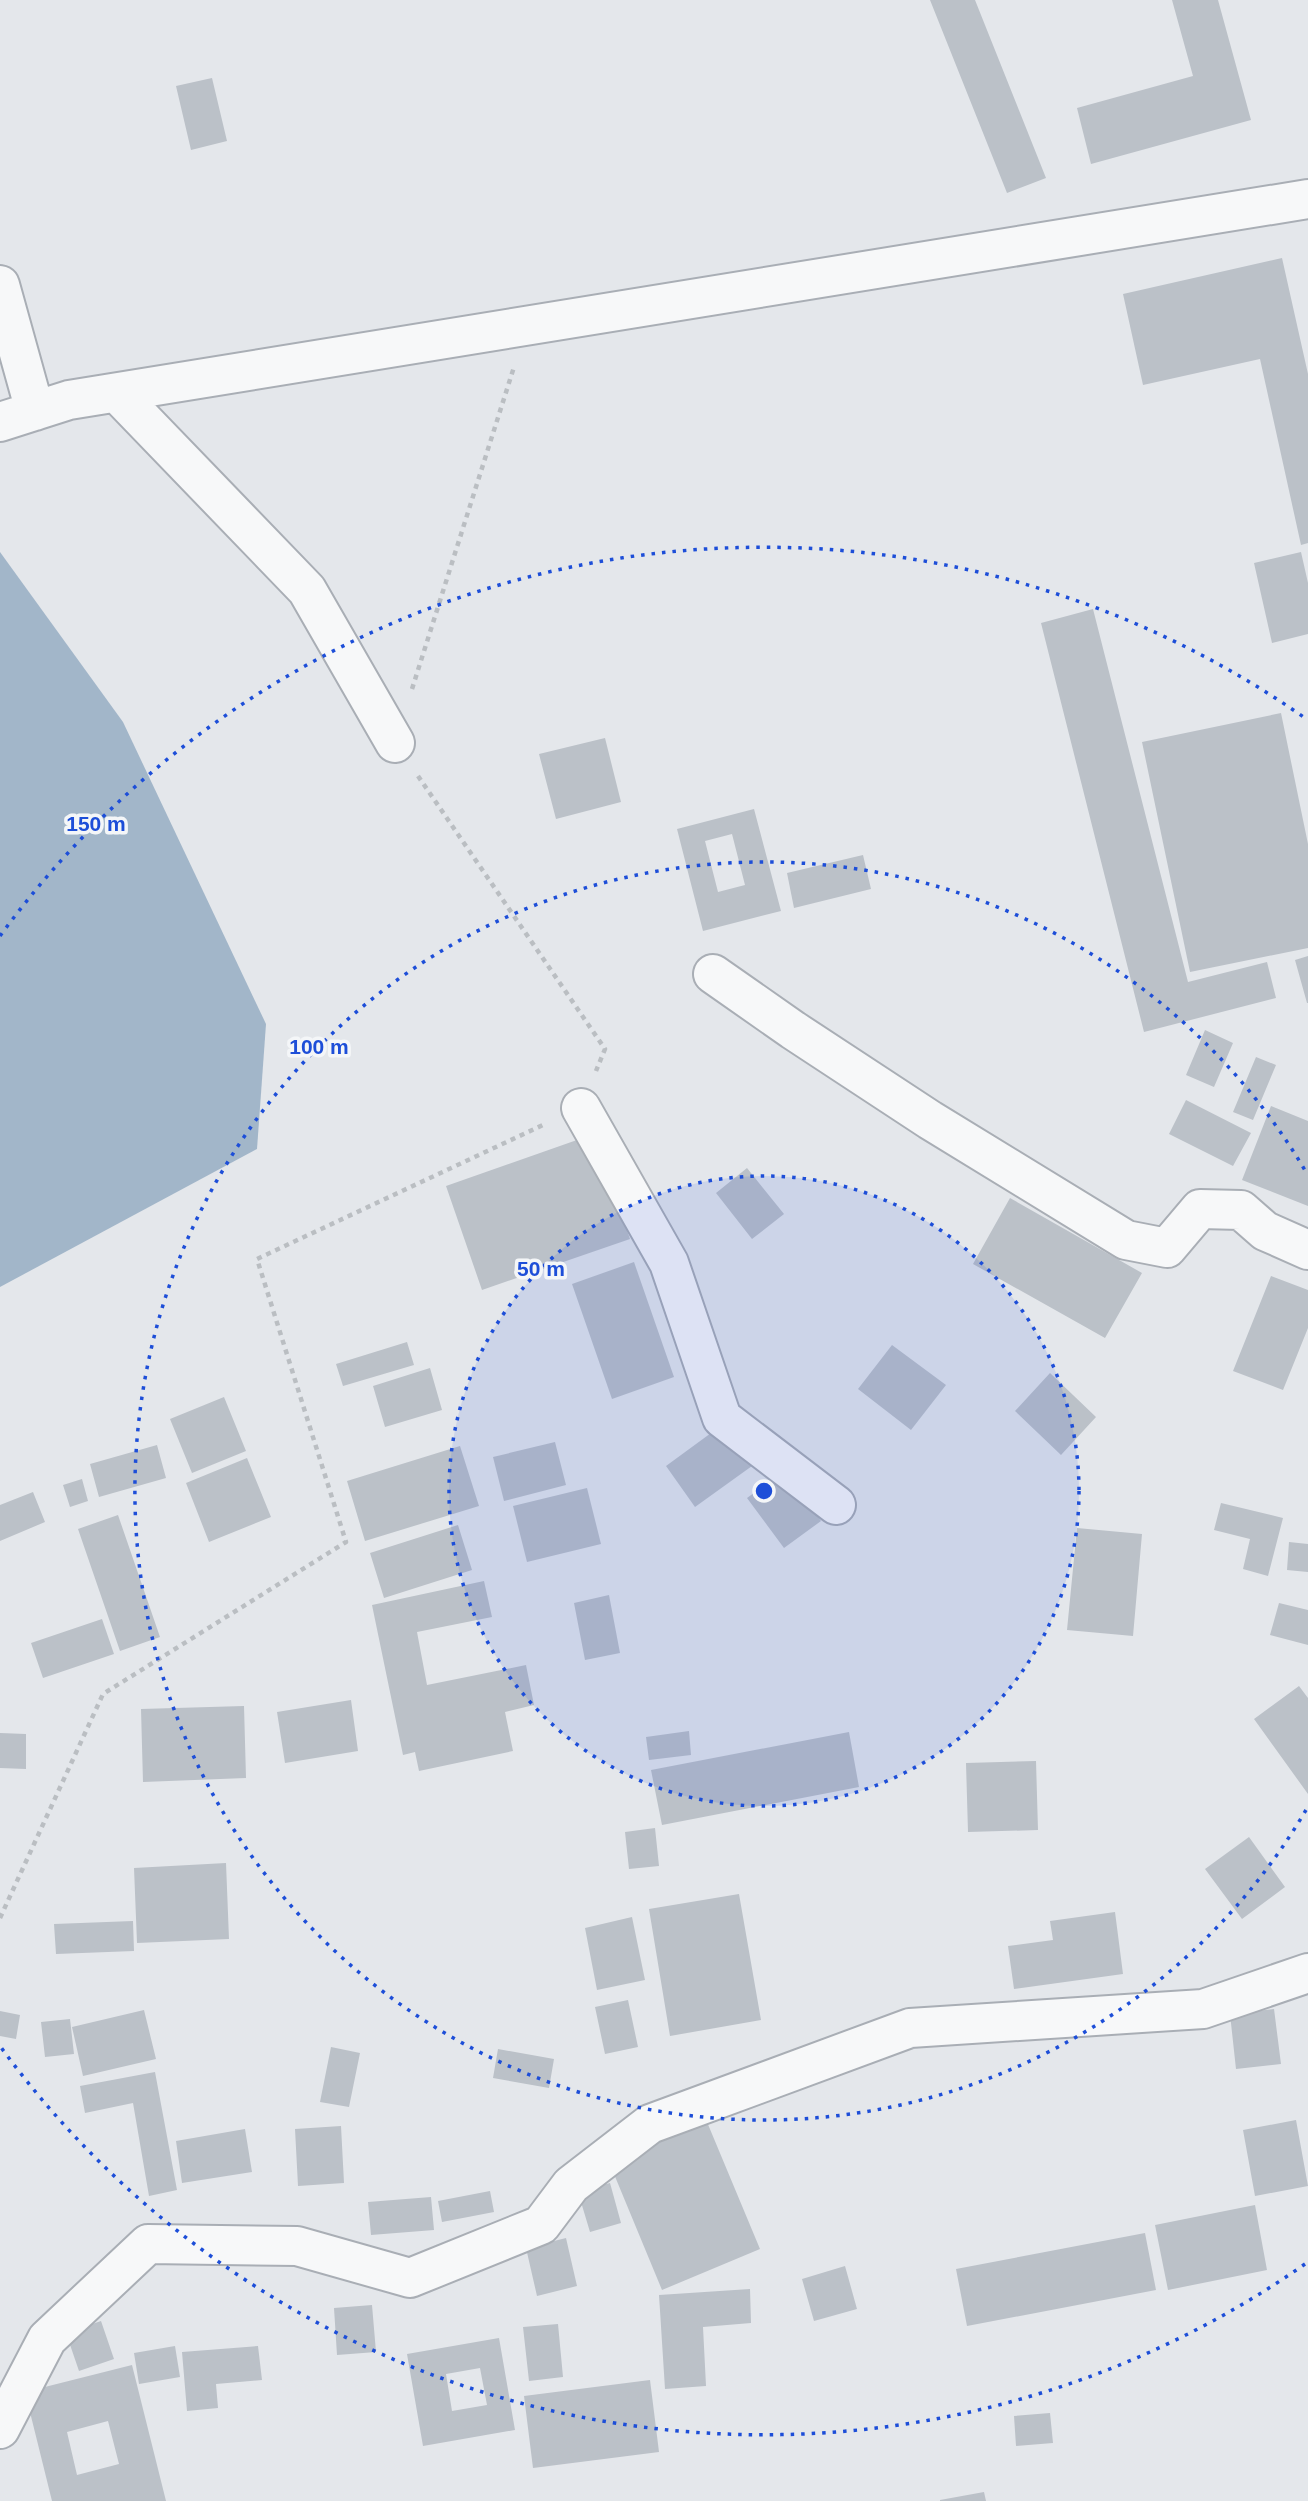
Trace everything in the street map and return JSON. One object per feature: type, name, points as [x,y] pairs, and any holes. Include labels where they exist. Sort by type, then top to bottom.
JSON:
[{"type":"street","points":[[0,285],[18,416],[69,400],[1308,199]]},
{"type":"street","points":[[117,393],[307,590],[395,743]]},
{"type":"street","points":[[713,974],[918,1113],[1126,1240],[1167,1248],[1200,1209],[1241,1210],[1265,1231],[1308,1250]]},
{"type":"street","points":[[581,1108],[669,1264],[722,1419],[836,1505]]},
{"type":"street","points":[[0,2429],[47,2339],[148,2244],[297,2246],[410,2278],[541,2225],[571,2185],[650,2124],[910,2028],[1203,2009],[1308,1973]]},
{"type":"path","points":[[0,1918],[103,1694],[346,1542],[257,1259],[581,1108],[605,1049],[395,743],[528,325]]},
{"type":"water","points":[[0,552],[123,722],[266,1024],[257,1149],[0,1287]]},
{"type":"building","points":[[930,0],[975,0],[1046,178],[1007,193]]},
{"type":"building","points":[[1172,0],[1218,0],[1251,120],[1091,164],[1077,108],[1193,76]]},
{"type":"building","points":[[212,78],[227,141],[191,150],[176,86]]},
{"type":"building","points":[[1282,258],[1308,374],[1308,543],[1301,545],[1260,359],[1143,385],[1123,294]]},
{"type":"building","points":[[1301,552],[1308,583],[1308,634],[1272,643],[1254,563]]},
{"type":"building","points":[[1093,609],[1188,982],[1267,962],[1276,998],[1144,1032],[1041,623]]},
{"type":"building","points":[[1281,713],[1308,844],[1308,948],[1190,972],[1142,742]]},
{"type":"building","points":[[605,738],[621,802],[556,819],[539,754]]},
{"type":"building","points":[[754,809],[781,911],[703,931],[677,829]],"holes":[[[732,834],[745,885],[718,892],[705,841]]]},
{"type":"building","points":[[863,855],[871,889],[794,908],[787,873]]},
{"type":"building","points":[[1308,956],[1308,1003],[1307,1003],[1295,960]]},
{"type":"building","points":[[1205,1030],[1233,1043],[1214,1087],[1186,1075]]},
{"type":"building","points":[[1256,1057],[1276,1065],[1253,1120],[1233,1112]]},
{"type":"building","points":[[1186,1100],[1251,1133],[1233,1166],[1169,1134]]},
{"type":"building","points":[[1271,1106],[1308,1121],[1308,1206],[1242,1180]]},
{"type":"building","points":[[594,1134],[630,1239],[482,1290],[446,1186]]},
{"type":"building","points":[[747,1168],[784,1214],[752,1239],[716,1193]]},
{"type":"building","points":[[1010,1198],[1142,1273],[1105,1338],[973,1264]]},
{"type":"building","points":[[634,1262],[674,1377],[612,1399],[572,1284]]},
{"type":"building","points":[[1271,1276],[1308,1290],[1308,1328],[1283,1390],[1233,1371]]},
{"type":"building","points":[[407,1342],[414,1365],[343,1386],[336,1364]]},
{"type":"building","points":[[892,1345],[946,1385],[911,1430],[858,1389]]},
{"type":"building","points":[[430,1368],[442,1410],[385,1427],[373,1386]]},
{"type":"building","points":[[1050,1373],[1096,1417],[1061,1455],[1015,1411]]},
{"type":"building","points":[[224,1397],[246,1451],[192,1473],[170,1419]]},
{"type":"building","points":[[722,1425],[752,1466],[695,1507],[666,1466]]},
{"type":"building","points":[[555,1442],[566,1485],[504,1501],[493,1457]]},
{"type":"building","points":[[157,1445],[166,1478],[99,1497],[90,1464]]},
{"type":"building","points":[[460,1446],[479,1506],[365,1541],[347,1481]]},
{"type":"building","points":[[247,1458],[271,1517],[209,1542],[186,1483]]},
{"type":"building","points":[[784,1471],[821,1521],[784,1548],[747,1498]]},
{"type":"building","points":[[82,1479],[88,1501],[70,1507],[63,1485]]},
{"type":"building","points":[[587,1488],[601,1544],[527,1562],[513,1506]]},
{"type":"building","points":[[33,1492],[45,1522],[0,1541],[0,1505]]},
{"type":"building","points":[[1221,1503],[1283,1518],[1268,1576],[1243,1569],[1250,1539],[1214,1530]]},
{"type":"building","points":[[118,1515],[160,1637],[120,1651],[78,1529]]},
{"type":"building","points":[[458,1525],[472,1570],[384,1598],[370,1553]]},
{"type":"building","points":[[1077,1528],[1142,1534],[1133,1636],[1067,1630]]},
{"type":"building","points":[[1289,1542],[1308,1544],[1308,1572],[1287,1570]]},
{"type":"building","points":[[484,1581],[492,1617],[417,1632],[427,1685],[526,1665],[534,1705],[505,1712],[513,1751],[419,1771],[415,1752],[403,1755],[372,1605]]},
{"type":"building","points":[[609,1595],[620,1653],[585,1660],[574,1603]]},
{"type":"building","points":[[1279,1603],[1308,1610],[1308,1645],[1270,1635]]},
{"type":"building","points":[[102,1619],[114,1654],[43,1678],[31,1643]]},
{"type":"building","points":[[1299,1686],[1308,1698],[1308,1794],[1254,1719]]},
{"type":"building","points":[[351,1700],[358,1751],[285,1763],[277,1712]]},
{"type":"building","points":[[244,1706],[246,1778],[143,1782],[141,1709]]},
{"type":"building","points":[[689,1731],[691,1755],[649,1760],[646,1737]]},
{"type":"building","points":[[849,1732],[859,1787],[662,1825],[651,1770]]},
{"type":"building","points":[[0,1733],[26,1734],[26,1769],[0,1768]]},
{"type":"building","points":[[1036,1761],[1038,1830],[968,1832],[966,1763]]},
{"type":"building","points":[[655,1828],[659,1866],[629,1869],[625,1832]]},
{"type":"building","points":[[1249,1837],[1285,1887],[1242,1919],[1205,1869]]},
{"type":"building","points":[[226,1863],[229,1939],[137,1943],[134,1868]]},
{"type":"building","points":[[739,1894],[761,2020],[670,2036],[649,1909]]},
{"type":"building","points":[[1115,1912],[1123,1974],[1014,1989],[1008,1946],[1053,1940],[1050,1921]]},
{"type":"building","points":[[632,1917],[645,1980],[597,1990],[585,1928]]},
{"type":"building","points":[[133,1921],[134,1951],[56,1954],[54,1924]]},
{"type":"building","points":[[628,2000],[638,2047],[605,2054],[595,2007]]},
{"type":"building","points":[[1274,2009],[1281,2064],[1236,2069],[1230,2014]]},
{"type":"building","points":[[144,2010],[156,2059],[83,2076],[72,2027]]},
{"type":"building","points":[[0,2011],[20,2015],[16,2039],[0,2036]]},
{"type":"building","points":[[70,2019],[74,2054],[45,2057],[41,2022]]},
{"type":"building","points":[[331,2047],[360,2053],[349,2107],[320,2102]]},
{"type":"building","points":[[498,2049],[554,2059],[549,2088],[493,2078]]},
{"type":"building","points":[[155,2072],[177,2190],[149,2196],[133,2103],[85,2113],[80,2086]]},
{"type":"building","points":[[1296,2120],[1308,2186],[1255,2196],[1243,2130]]},
{"type":"building","points":[[707,2122],[760,2249],[662,2290],[609,2162]]},
{"type":"building","points":[[341,2126],[344,2183],[298,2186],[295,2129]]},
{"type":"building","points":[[245,2129],[252,2172],[182,2183],[176,2141]]},
{"type":"building","points":[[610,2183],[621,2223],[590,2232],[578,2192]]},
{"type":"building","points":[[490,2191],[494,2212],[442,2222],[438,2201]]},
{"type":"building","points":[[431,2197],[434,2230],[371,2235],[368,2202]]},
{"type":"building","points":[[1255,2205],[1267,2270],[1168,2290],[1155,2225]]},
{"type":"building","points":[[1145,2233],[1156,2290],[967,2326],[956,2269]]},
{"type":"building","points":[[566,2238],[577,2286],[537,2296],[526,2248]]},
{"type":"building","points":[[845,2266],[857,2309],[814,2321],[802,2279]]},
{"type":"building","points":[[750,2289],[751,2323],[703,2327],[706,2386],[665,2389],[659,2295]]},
{"type":"building","points":[[372,2305],[376,2352],[337,2355],[334,2308]]},
{"type":"building","points":[[101,2321],[114,2359],[79,2371],[66,2333]]},
{"type":"building","points":[[558,2324],[563,2377],[529,2381],[523,2327]]},
{"type":"building","points":[[499,2338],[515,2430],[423,2446],[407,2354]],"holes":[[[480,2368],[487,2405],[452,2411],[446,2374]]]},
{"type":"building","points":[[175,2346],[180,2377],[139,2384],[134,2353]]},
{"type":"building","points":[[258,2346],[262,2380],[216,2384],[218,2408],[187,2411],[182,2352]]},
{"type":"building","points":[[132,2365],[166,2501],[52,2501],[25,2392]],"holes":[[[108,2421],[119,2464],[77,2475],[67,2432]]]},
{"type":"building","points":[[650,2380],[659,2452],[533,2468],[524,2396]]},
{"type":"building","points":[[1050,2413],[1053,2443],[1016,2446],[1014,2416]]},
{"type":"building","points":[[984,2492],[986,2501],[940,2501],[940,2500]]}]
